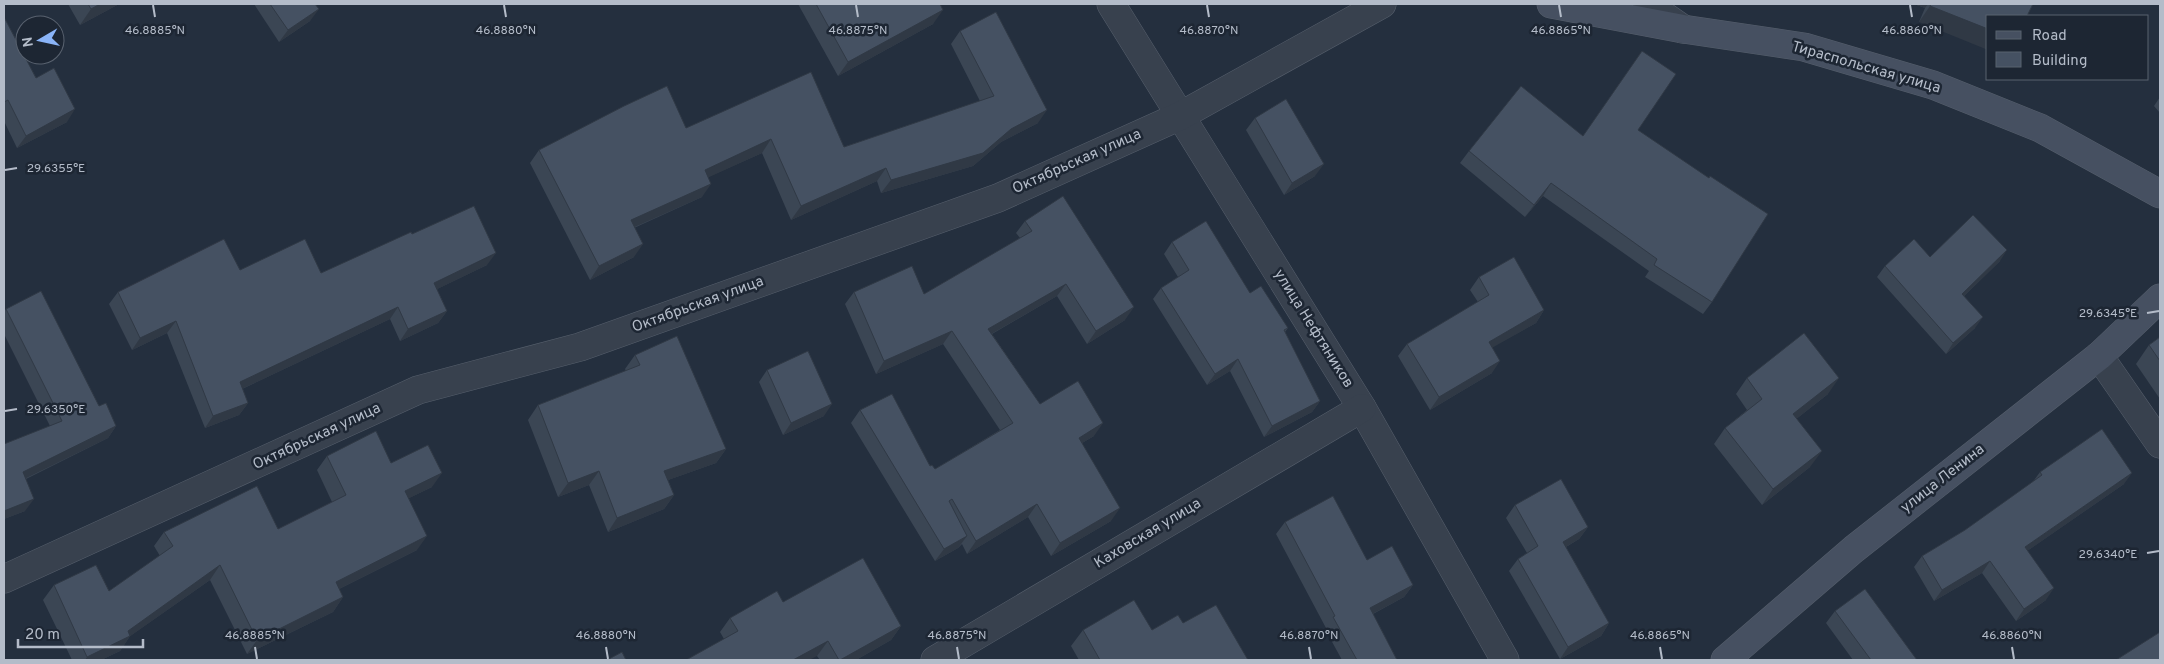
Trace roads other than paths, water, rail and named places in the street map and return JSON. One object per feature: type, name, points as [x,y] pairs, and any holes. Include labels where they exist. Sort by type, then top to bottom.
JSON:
[{"type":"street","name":"улица Нефтяников","points":[[1111,4],[1362,408],[1505,660]]},
{"type":"street","name":"Октябрьская улица","points":[[4,579],[418,390],[580,347],[998,198],[1180,116],[1382,4]]},
{"type":"street","name":"Тираспольская улица","points":[[1551,4],[1683,29],[1804,47],[1933,85],[2040,128],[2160,194]]},
{"type":"street","points":[[1647,4],[1683,29]]},
{"type":"street","name":"улица Ленина","points":[[1725,660],[1854,549],[2099,356],[2160,298]]},
{"type":"street","points":[[2099,356],[2160,444]]},
{"type":"street","name":"Каховская улица","points":[[934,660],[1362,408]]}]
